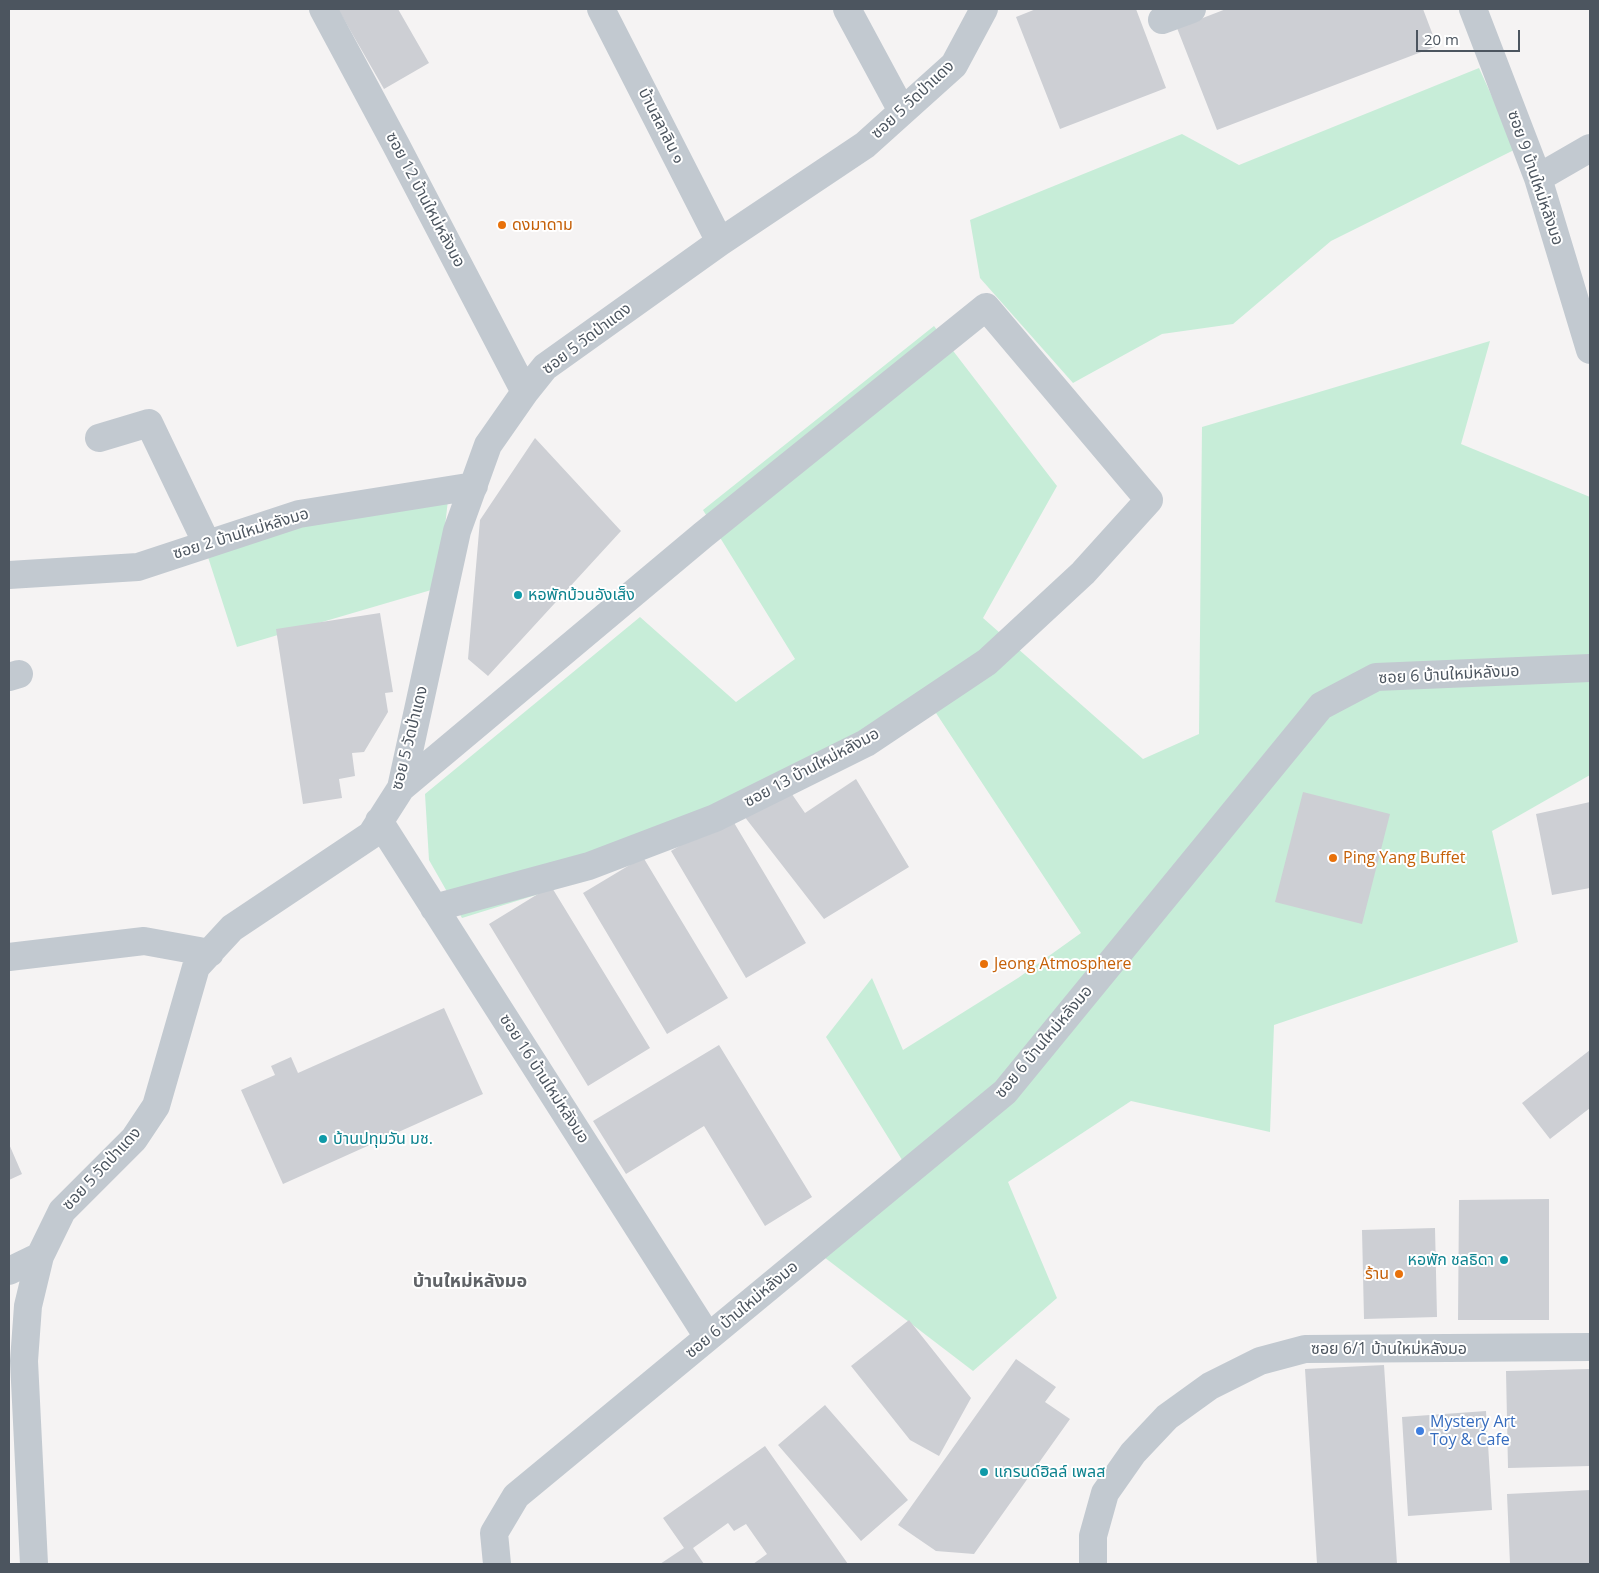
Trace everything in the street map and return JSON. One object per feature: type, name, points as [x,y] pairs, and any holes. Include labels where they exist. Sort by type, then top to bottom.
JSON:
[{"type":"street","name":"ซอย 12 บ้านใหม่หลังมอ","points":[[323,9],[396,144],[525,392]]},
{"type":"street","name":"บ้านสลาลิน ๑","points":[[601,9],[720,242]]},
{"type":"street","points":[[847,9],[902,111]]},
{"type":"street","name":"ซอย 5 วัดป่าแดง","points":[[34,1564],[24,1361],[28,1306],[40,1256],[62,1211],[134,1140],[156,1106],[196,967],[232,928],[371,835],[400,788],[457,532],[488,445],[545,367],[720,242],[865,145],[954,65],[984,9]]},
{"type":"street","points":[[1162,20],[1192,9]]},
{"type":"street","name":"ซอย 9 บ้านใหม่หลังมอ","points":[[1473,9],[1538,178],[1590,350]]},
{"type":"street","points":[[1538,178],[1590,148]]},
{"type":"street","name":"ซอย 13 บ้านใหม่หลังมอ","points":[[400,788],[703,535],[986,307],[1150,500],[1083,574],[987,662],[866,743],[715,818],[697,825],[589,866],[434,908]]},
{"type":"street","points":[[99,438],[149,423],[207,544]]},
{"type":"street","name":"ซอย 2 บ้านใหม่หลังมอ","points":[[9,575],[138,567],[299,514],[474,486]]},
{"type":"street","name":"ซอย 6 บ้านใหม่หลังมอ","points":[[497,1564],[494,1533],[516,1496],[1005,1092],[1321,706],[1376,677],[1590,668]]},
{"type":"street","name":"ซอย 16 บ้านใหม่หลังมอ","points":[[379,821],[708,1338]]},
{"type":"street","points":[[9,957],[144,941],[210,953]]},
{"type":"street","points":[[9,1271],[40,1256]]},
{"type":"street","name":"ซอย 6/1 บ้านใหม่หลังมอ","points":[[1094,1564],[1093,1536],[1105,1493],[1133,1452],[1167,1417],[1210,1386],[1260,1361],[1305,1349],[1590,1347]]},
{"type":"green space","points":[[1479,68],[1516,149],[1331,241],[1233,324],[1162,334],[1073,383],[980,278],[970,220],[1182,134],[1239,165]]},
{"type":"green space","points":[[934,326],[1057,486],[983,618],[1143,759],[1199,734],[1202,427],[1490,341],[1461,444],[1590,497],[1590,775],[1492,831],[1518,942],[1274,1025],[1270,1132],[1131,1101],[1008,1182],[1057,1298],[973,1371],[820,1254],[912,1176],[826,1037],[872,978],[903,1050],[1018,978],[1081,933],[936,713],[568,885],[462,918],[429,860],[425,794],[640,617],[736,702],[795,659],[703,510]]},
{"type":"green space","points":[[448,500],[438,588],[237,647],[207,554],[304,526]]},
{"type":"building","points":[[338,9],[398,9],[429,63],[384,89]]},
{"type":"building","points":[[1036,9],[1136,9],[1166,88],[1060,129],[1016,17]]},
{"type":"building","points":[[1226,9],[1423,9],[1437,46],[1217,130],[1177,28]]},
{"type":"building","name":"หอพักบ้วนอังเส็ง","points":[[535,438],[621,531],[488,676],[468,659],[480,520]]},
{"type":"building","points":[[380,613],[393,692],[385,693],[388,712],[364,752],[352,753],[355,776],[339,779],[342,798],[303,804],[276,629]]},
{"type":"building","points":[[856,779],[909,867],[824,919],[744,816],[787,787],[805,813]]},
{"type":"building","name":"Ping Yang Buffet","points":[[1303,792],[1390,814],[1362,924],[1275,902]]},
{"type":"building","points":[[1590,802],[1590,888],[1552,895],[1536,814]]},
{"type":"building","points":[[730,816],[806,943],[746,978],[671,851]]},
{"type":"building","points":[[643,857],[728,998],[667,1034],[583,893]]},
{"type":"building","points":[[551,886],[650,1048],[588,1086],[489,924]]},
{"type":"building","name":"บ้านปทุมวัน มช.","points":[[444,1008],[483,1094],[283,1184],[241,1090],[275,1075],[271,1066],[291,1057],[298,1073]]},
{"type":"building","points":[[719,1045],[812,1197],[765,1226],[704,1126],[626,1174],[593,1121]]},
{"type":"building","points":[[1590,1050],[1590,1108],[1550,1139],[1522,1103]]},
{"type":"building","points":[[9,1144],[22,1174],[9,1180]]},
{"type":"building","name":"หอพัก ชลธิดา","points":[[1549,1199],[1549,1320],[1458,1320],[1459,1200]]},
{"type":"building","name":"ร้าน","points":[[1435,1228],[1437,1317],[1364,1319],[1362,1230]]},
{"type":"building","points":[[909,1320],[971,1398],[939,1456],[910,1440],[851,1366]]},
{"type":"building","name":"แกรนด์ฮิลล์ เพลส","points":[[1016,1359],[1056,1387],[1045,1402],[1070,1419],[974,1554],[936,1551],[898,1525]]},
{"type":"building","points":[[1384,1365],[1397,1564],[1317,1564],[1305,1369]]},
{"type":"building","points":[[1590,1369],[1590,1466],[1508,1468],[1506,1371]]},
{"type":"building","points":[[825,1405],[908,1500],[861,1541],[778,1445]]},
{"type":"building","points":[[1486,1411],[1492,1510],[1408,1516],[1402,1417]]},
{"type":"building","points":[[765,1446],[848,1564],[753,1564],[767,1554],[746,1524],[734,1531],[728,1523],[693,1548],[704,1564],[660,1564],[684,1548],[663,1518]]},
{"type":"building","points":[[1590,1490],[1590,1564],[1510,1564],[1507,1494]]},
{"type":"place","name":"ดงมาดาม","points":[[502,225]]},
{"type":"place","name":"หอพักบ้วนอังเส็ง","points":[[518,595]]},
{"type":"place","name":"Ping Yang Buffet","points":[[1333,858]]},
{"type":"place","name":"Jeong Atmosphere","points":[[984,964]]},
{"type":"place","name":"บ้านปทุมวัน มช.","points":[[323,1139]]},
{"type":"place","name":"หอพัก ชลธิดา","points":[[1504,1260]]},
{"type":"place","name":"ร้าน","points":[[1399,1274]]},
{"type":"place","name":"Mystery Art Toy & Cafe","points":[[1420,1431]]},
{"type":"place","name":"แกรนด์ฮิลล์ เพลส","points":[[984,1472]]},
{"type":"district","name":"บ้านใหม่หลังมอ","points":[[470,1282]]}]
